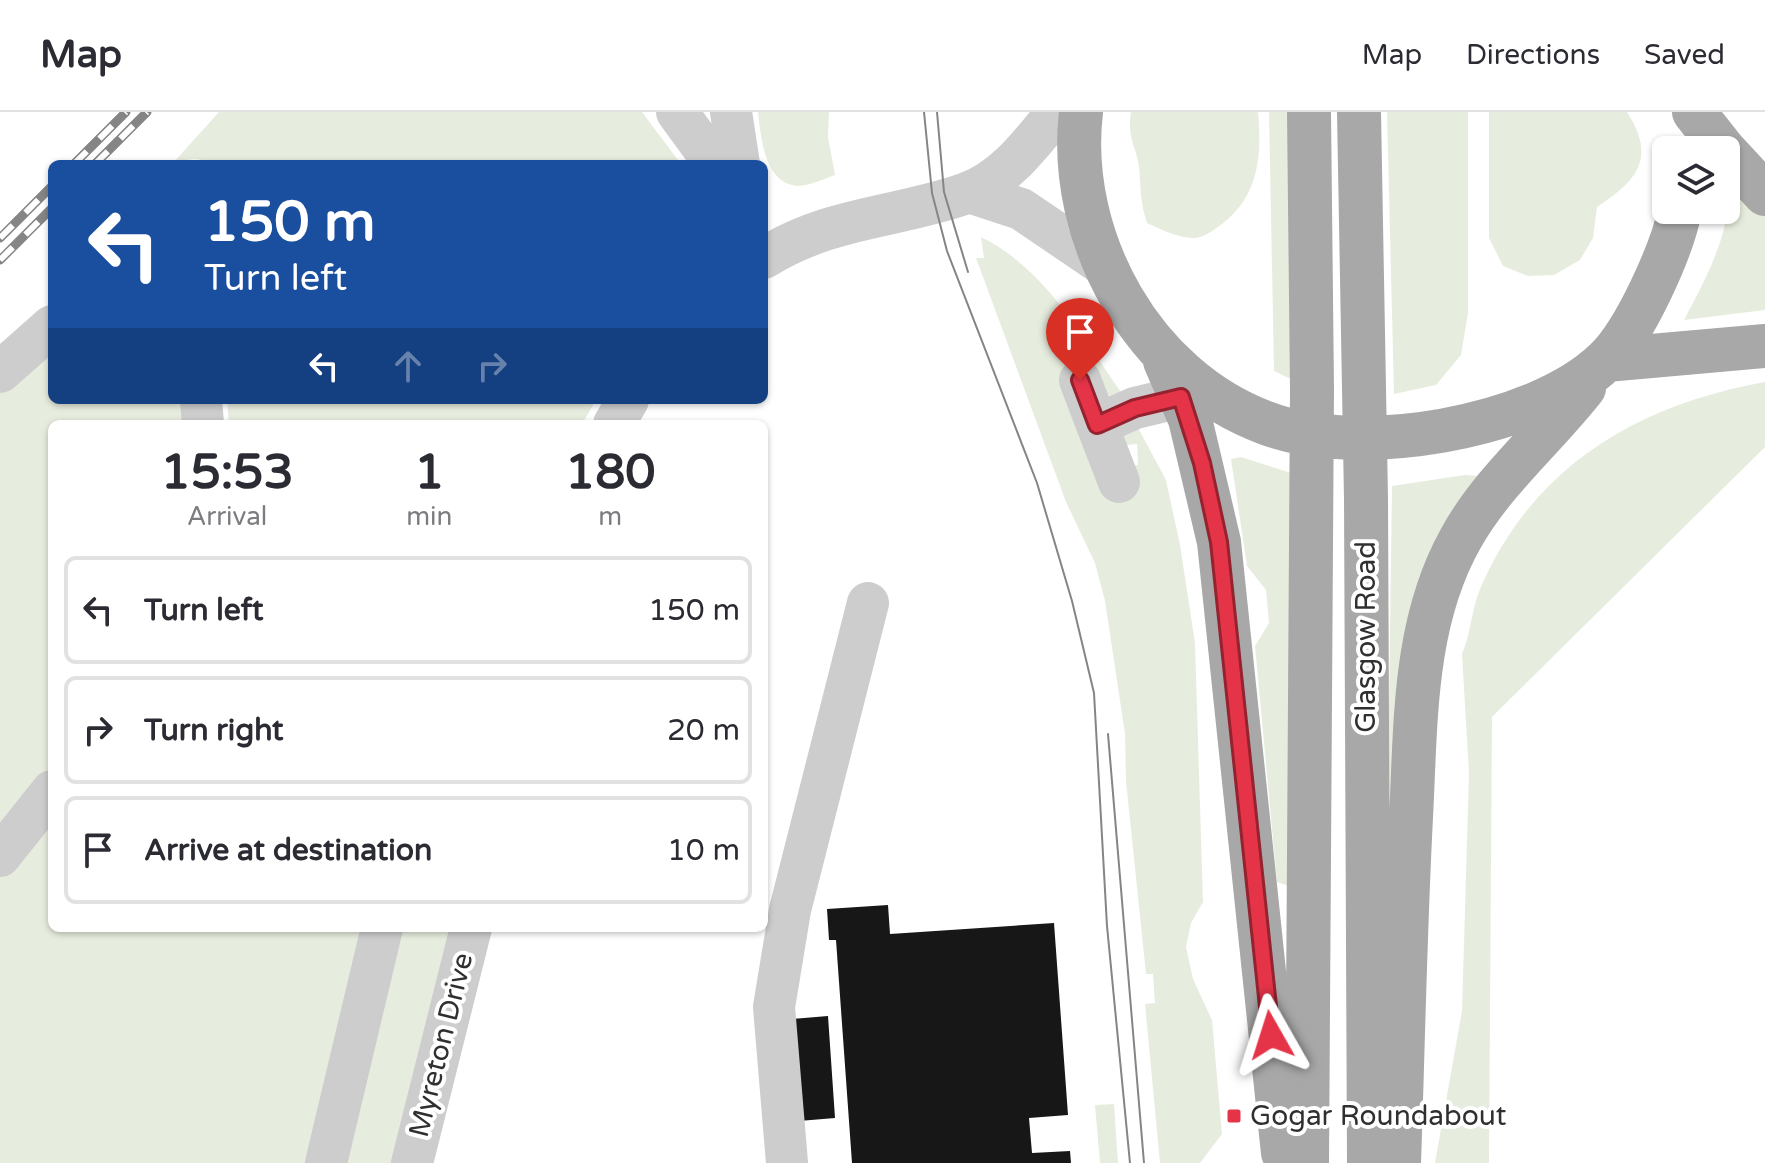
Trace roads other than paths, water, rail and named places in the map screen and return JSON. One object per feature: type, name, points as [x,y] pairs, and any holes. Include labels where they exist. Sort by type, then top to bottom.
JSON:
[{"type":"main road","points":[[1081,112],[1082,190],[1090,227],[1105,266],[1127,307],[1161,351],[1201,387],[1268,424],[1331,437],[1400,436],[1479,423],[1519,410],[1554,394],[1602,363],[1765,346]]},
{"type":"main road","name":"Glasgow Road","points":[[1307,1163],[1312,403],[1309,112]]},
{"type":"main road","name":"Glasgow Road","points":[[1359,112],[1366,499],[1369,1163]]},
{"type":"main road","points":[[1686,112],[1687,136]]},
{"type":"main road","points":[[1694,112],[1713,136]]},
{"type":"main road","points":[[1740,167],[1765,194]]},
{"type":"main road","points":[[1399,1163],[1418,692],[1423,644],[1437,592],[1461,538],[1503,481],[1565,412],[1602,363],[1661,268],[1675,224]]},
{"type":"main road","points":[[1161,351],[1181,397],[1202,463],[1219,542],[1284,1163]]},
{"type":"street","points":[[731,112],[738,160]]},
{"type":"street","points":[[768,254],[853,220],[969,192],[1014,164],[1057,112]]},
{"type":"street","points":[[687,113],[713,160]]},
{"type":"street","points":[[969,192],[1021,209],[1105,266]]},
{"type":"street","points":[[0,372],[48,330]]},
{"type":"street","points":[[1080,380],[1119,482]]},
{"type":"street","points":[[1097,425],[1135,408],[1181,397]]},
{"type":"street","points":[[787,1163],[774,1007],[790,910],[868,603]]},
{"type":"street","points":[[0,856],[48,796]]},
{"type":"street","points":[[326,1163],[381,932]]},
{"type":"street","name":"Myreton Drive","points":[[412,1163],[470,932]]},
{"type":"tram line","points":[[924,112],[932,193],[947,251],[1037,483],[1072,601],[1094,693],[1107,926],[1130,1163]]},
{"type":"tram line","points":[[937,112],[944,192],[968,272]]},
{"type":"tram line","points":[[1108,734],[1144,1163]]},
{"type":"railway","points":[[78,160],[126,112]]},
{"type":"railway","points":[[99,160],[147,112]]},
{"type":"railway","points":[[0,238],[48,190]]},
{"type":"railway","points":[[0,260],[48,212]]},
{"type":"place","name":"Gogar Roundabout","points":[[1234,1116]]}]
